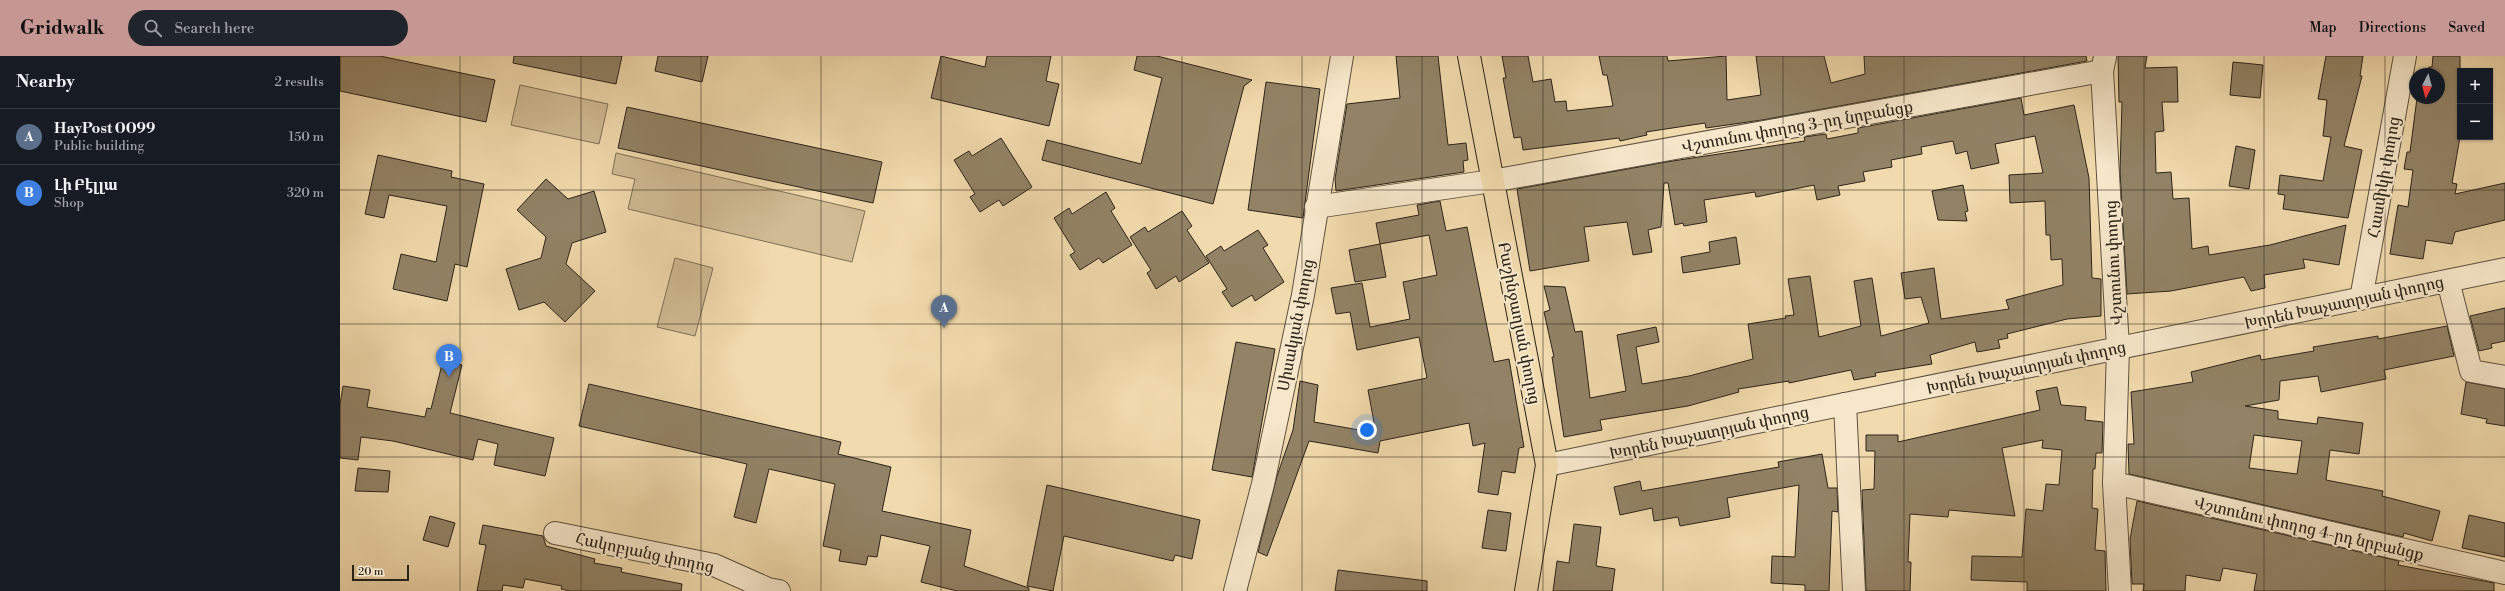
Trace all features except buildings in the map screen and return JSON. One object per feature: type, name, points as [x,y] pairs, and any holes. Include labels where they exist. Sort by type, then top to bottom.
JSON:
[{"type":"main road","name":"Բաշինջաղյան փողոց","points":[[1469,56],[1547,465],[1526,591]]},
{"type":"street","name":"Սիսակյան փողոց","points":[[1235,591],[1263,484],[1300,310],[1342,56]]},
{"type":"street","name":"Հասմիկի փողոց","points":[[2361,299],[2405,56]]},
{"type":"street","name":"Վշտունու փողոց 3-րդ նրբանցք","points":[[1316,206],[1492,181],[2104,64]]},
{"type":"street","name":"Վշտունու փողոց","points":[[2104,64],[2118,348],[2114,483],[2120,591]]},
{"type":"street","name":"Խորեն Խաչատրյան փողոց","points":[[1547,465],[2505,269]]},
{"type":"street","points":[[2448,280],[2471,371],[2505,377]]},
{"type":"street","points":[[1845,404],[1854,591]]},
{"type":"street","name":"Վշտունու փողոց 4-րդ նրբանցք","points":[[2114,483],[2505,573]]},
{"type":"street","name":"Հակոբյանց փողոց","points":[[555,533],[714,565],[768,589],[778,591]]},
{"type":"shaded area","points":[[520,85],[608,104],[599,144],[511,125]]},
{"type":"shaded area","points":[[616,153],[865,211],[852,262],[628,209],[635,179],[612,174]]},
{"type":"shaded area","points":[[675,258],[713,268],[695,336],[657,327]]},
{"type":"place","name":"HayPost 0099","points":[[944,328]]},
{"type":"place","name":"Լի Բէլլա","points":[[449,377]]}]
